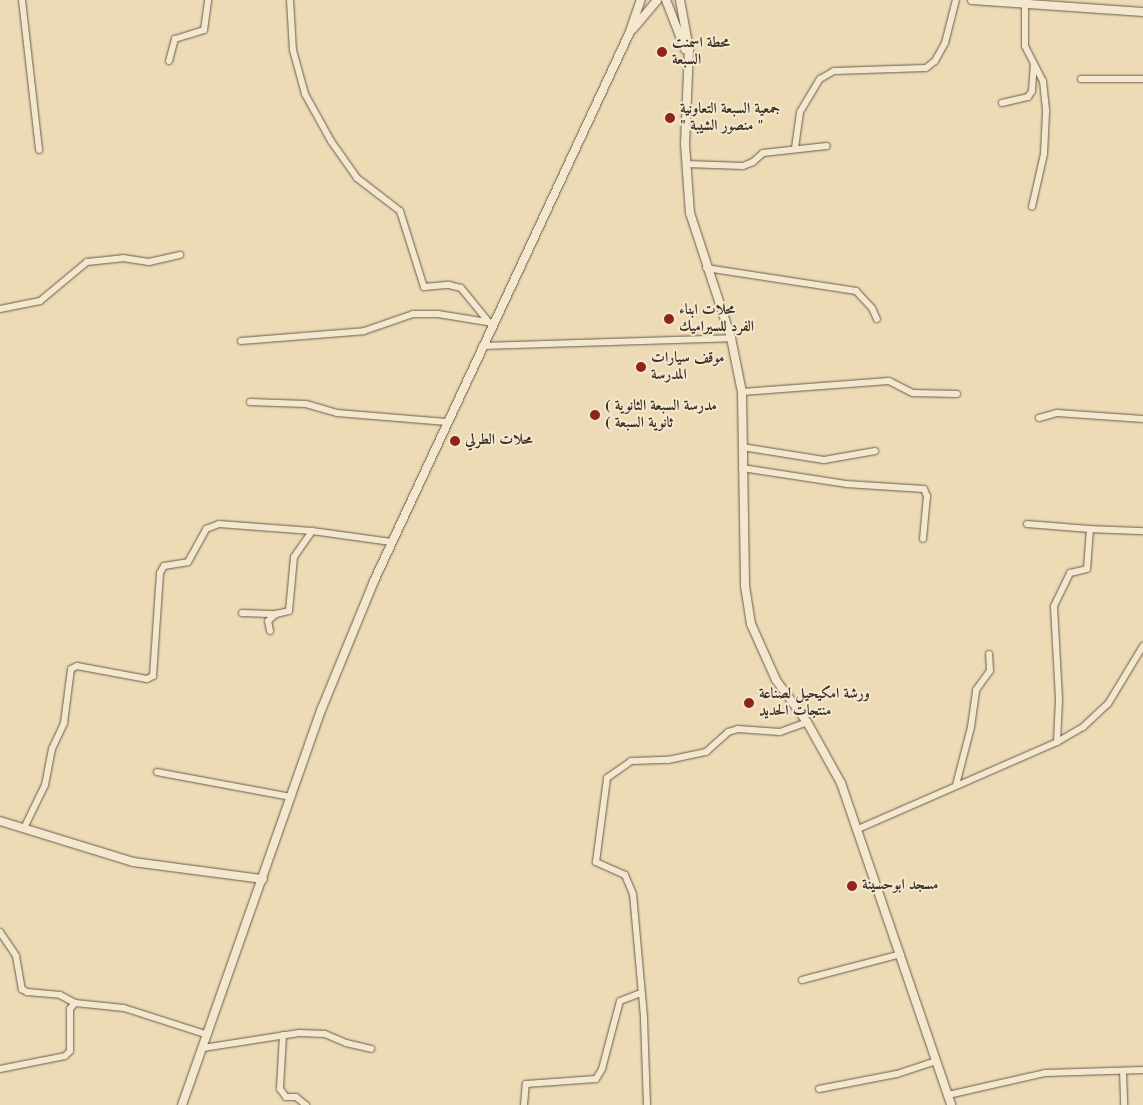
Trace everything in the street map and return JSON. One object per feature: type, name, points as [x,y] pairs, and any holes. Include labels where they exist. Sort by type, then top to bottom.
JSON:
[{"type":"street","points":[[22,0],[39,150]]},
{"type":"street","points":[[169,60],[175,39],[204,30],[208,0]]},
{"type":"street","points":[[290,0],[294,50],[305,94],[331,141],[357,178],[400,211],[424,287],[449,285],[460,288],[489,324]]},
{"type":"street","points":[[182,1105],[322,708],[391,542],[448,422],[482,346],[489,324],[629,34],[641,0]]},
{"type":"street","points":[[629,34],[657,0]]},
{"type":"street","points":[[666,0],[689,60]]},
{"type":"street","points":[[680,0],[689,60],[686,164],[690,212],[706,268],[731,338],[742,392],[745,586],[750,624],[776,680],[807,722],[841,783],[951,1105]]},
{"type":"street","points":[[795,148],[800,112],[820,79],[834,71],[926,68],[935,61],[945,44],[956,0]]},
{"type":"street","points":[[972,0],[1143,12]]},
{"type":"street","points":[[1025,3],[1025,46],[1044,81],[1047,135],[1032,207]]},
{"type":"street","points":[[1002,103],[1028,97],[1032,91],[1034,64]]},
{"type":"street","points":[[1081,79],[1143,79]]},
{"type":"street","points":[[686,164],[743,166],[753,162],[763,153],[827,146]]},
{"type":"street","points":[[0,309],[40,301],[87,262],[123,258],[149,262],[180,255]]},
{"type":"street","points":[[706,268],[856,292],[872,308],[877,319]]},
{"type":"street","points":[[241,341],[364,331],[413,314],[438,314],[489,324]]},
{"type":"street","points":[[482,346],[731,338]]},
{"type":"street","points":[[742,392],[889,381],[913,393],[957,394]]},
{"type":"street","points":[[250,402],[306,404],[337,412],[448,422]]},
{"type":"street","points":[[1039,418],[1057,413],[1125,415],[1143,419]]},
{"type":"street","points":[[742,447],[824,460],[875,451]]},
{"type":"street","points":[[742,468],[846,484],[924,489],[927,496],[923,539]]},
{"type":"street","points":[[1027,524],[1143,531]]},
{"type":"street","points":[[25,826],[45,785],[52,749],[64,723],[71,669],[77,666],[147,679],[156,673],[156,596],[160,573],[164,566],[188,562],[202,534],[213,525],[312,531],[391,542]]},
{"type":"street","points":[[1056,742],[1059,699],[1052,616],[1068,575],[1088,569],[1090,529]]},
{"type":"street","points":[[242,613],[276,614],[289,611],[294,557],[312,531]]},
{"type":"street","points":[[270,630],[268,620],[276,614]]},
{"type":"street","points":[[858,829],[1056,742],[1102,711],[1143,646]]},
{"type":"street","points":[[956,785],[971,727],[976,690],[990,672],[989,654]]},
{"type":"street","points":[[646,1105],[641,993],[630,880],[596,862],[608,778],[631,761],[668,760],[706,752],[728,732],[738,729],[780,732],[807,722]]},
{"type":"street","points":[[156,772],[291,797]]},
{"type":"street","points":[[0,821],[25,826],[133,862],[263,879]]},
{"type":"street","points":[[0,932],[16,956],[22,988],[27,992],[60,995],[75,1003],[124,1008],[208,1035]]},
{"type":"street","points":[[802,980],[901,954]]},
{"type":"street","points":[[524,1105],[526,1084],[596,1079],[602,1069],[620,1001],[641,993]]},
{"type":"street","points":[[0,1069],[26,1061],[65,1056],[70,1052],[70,1009],[75,1003]]},
{"type":"street","points":[[203,1048],[282,1035],[326,1034],[346,1043],[371,1049]]},
{"type":"street","points":[[282,1035],[280,1089],[286,1096],[296,1097],[306,1105]]},
{"type":"street","points":[[818,1089],[897,1074],[936,1061]]},
{"type":"street","points":[[1123,1070],[1124,1105]]},
{"type":"street","points":[[948,1095],[1045,1073],[1143,1070]]},
{"type":"place","name":"محطة اسمنت السبعة","points":[[662,52]]},
{"type":"place","name":"جمعية السبعة التعاونية \" منصور الشيبة \"","points":[[670,118]]},
{"type":"place","name":"محلات ابناء الفرد للسيراميك","points":[[669,319]]},
{"type":"place","name":"موقف سيارات المدرسة","points":[[641,367]]},
{"type":"place","name":"( مدرسة السبعة الثانوية ( ثانوية السبعة","points":[[595,415]]},
{"type":"place","name":"محلات الطرلي","points":[[455,441]]},
{"type":"place","name":"ورشة امكيحيل لصناعة منتجات الحديد","points":[[749,703]]},
{"type":"place","name":"مسجد ابوحسينة","points":[[852,886]]}]
